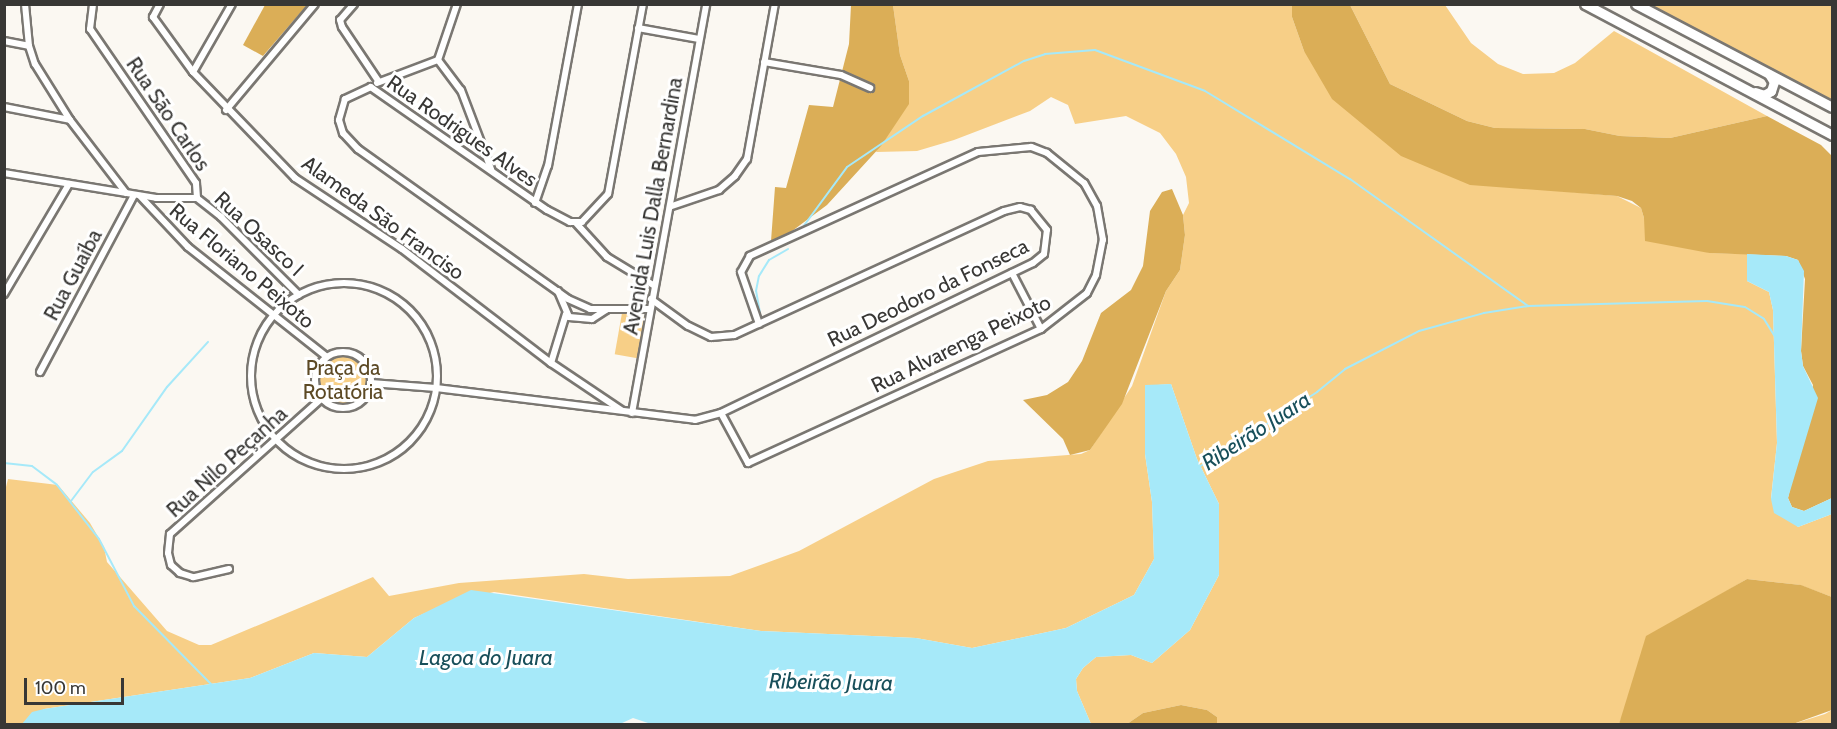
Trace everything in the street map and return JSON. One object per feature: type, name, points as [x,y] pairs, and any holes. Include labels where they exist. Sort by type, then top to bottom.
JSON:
[{"type":"main road","points":[[1585,4],[1833,135]]},
{"type":"main road","points":[[1636,4],[1833,107]]},
{"type":"main road","points":[[1725,79],[1764,94],[1774,85],[1770,74]]},
{"type":"street","points":[[25,4],[29,46],[69,120],[126,193]]},
{"type":"street","name":"Rua São Carlos","points":[[5,174],[137,195],[196,198],[196,183],[90,29],[93,4]]},
{"type":"street","name":"Alameda São Franciso","points":[[160,4],[153,17],[193,72],[226,110],[295,177],[402,249],[551,363],[624,412]]},
{"type":"street","points":[[193,72],[232,4]]},
{"type":"street","points":[[226,110],[315,4]]},
{"type":"street","points":[[354,4],[340,20],[342,27],[379,82]]},
{"type":"street","points":[[438,60],[457,4]]},
{"type":"street","points":[[535,203],[548,166],[578,4]]},
{"type":"street","points":[[643,4],[608,194],[596,212],[576,223],[607,257],[653,285]]},
{"type":"street","name":"Avenida Luis Dalla Bernardina","points":[[632,413],[653,285],[672,206],[706,4]]},
{"type":"street","points":[[672,206],[718,190],[735,176],[747,159],[775,4]]},
{"type":"street","points":[[638,28],[699,39]]},
{"type":"street","points":[[4,41],[29,46]]},
{"type":"street","points":[[365,87],[438,60]]},
{"type":"street","points":[[438,60],[461,90],[492,170]]},
{"type":"street","points":[[764,62],[841,75],[870,88]]},
{"type":"street","name":"Rua Rodrigues Alves","points":[[576,223],[535,203],[492,170],[384,95],[365,87],[345,99],[340,107],[340,127],[352,144],[557,291],[579,305],[607,309],[649,309]]},
{"type":"street","points":[[4,107],[69,120]]},
{"type":"street","name":"Rua Alvarenga Peixoto","points":[[721,413],[746,462],[1041,329],[1087,293],[1103,255],[1103,240],[1097,206],[1084,183],[1047,153],[1031,147],[978,152],[750,256],[741,272],[759,324]]},
{"type":"street","points":[[4,294],[69,184]]},
{"type":"street","name":"Rua Floriano Peixoto","points":[[137,195],[188,247],[327,357]]},
{"type":"street","name":"Rua Guaíba","points":[[40,372],[137,195]]},
{"type":"street","name":"Rua Osasco I","points":[[196,198],[221,217],[299,295]]},
{"type":"street","name":"Rua Deodoro da Fonseca","points":[[371,383],[436,387],[695,420],[721,413],[1012,273],[1044,254],[1047,242],[1042,220],[1031,210],[1020,207],[734,335],[711,337],[688,326],[651,299]]},
{"type":"street","points":[[1012,273],[1041,329]]},
{"type":"street","points":[[348,284],[370,287],[396,299],[417,319],[431,344],[436,387],[427,416],[410,441],[373,464],[328,468],[300,459],[277,441],[256,406],[251,379],[259,339],[274,315],[299,295],[327,285],[348,284]]},
{"type":"street","points":[[551,363],[566,314],[557,291]]},
{"type":"street","points":[[566,314],[592,319],[607,309]]},
{"type":"street","points":[[344,352],[362,358],[371,374],[371,383],[363,400],[347,408],[322,398],[315,377],[327,357],[344,352]]},
{"type":"street","name":"Rua Nilo Peçanha","points":[[229,569],[193,577],[180,573],[171,565],[168,553],[170,534],[277,441],[322,398]]},
{"type":"green space","points":[[893,5],[1292,5],[1292,17],[1304,51],[1549,190],[1617,196],[1641,208],[1644,218],[1709,253],[1747,254],[1747,281],[1769,292],[1773,310],[1777,443],[1771,498],[1798,527],[1832,514],[1832,597],[1800,585],[1747,579],[1681,618],[1632,692],[1619,724],[1217,724],[1217,717],[1207,710],[1181,705],[1143,713],[1127,724],[1091,724],[1077,691],[1076,679],[1083,668],[1096,657],[1131,655],[1152,663],[1190,630],[1219,575],[1219,504],[1197,459],[1171,384],[1145,386],[1145,454],[1152,502],[1154,559],[1134,595],[1066,628],[972,648],[916,638],[761,631],[494,592],[446,604],[414,618],[367,657],[314,653],[250,678],[44,709],[22,724],[5,724],[4,495],[8,479],[58,485],[90,523],[104,547],[107,562],[167,631],[199,645],[211,645],[373,577],[389,596],[459,583],[584,574],[628,579],[730,576],[799,551],[934,479],[988,461],[1081,454],[1090,450],[1132,386],[1166,291],[1180,270],[1185,235],[1183,215],[1189,203],[1186,177],[1176,154],[1160,133],[1126,116],[1075,124],[1068,105],[1051,97],[1030,111],[954,140],[917,151],[876,152],[909,81],[900,55]]},
{"type":"green space","points":[[1350,5],[1445,5],[1471,43],[1498,64],[1523,74],[1554,73],[1575,63],[1614,31],[1767,116],[1670,138],[1620,136],[1585,129],[1495,128],[1467,121],[1390,84]]},
{"type":"green space","points":[[1651,5],[1832,5],[1832,100],[1738,53]]},
{"type":"green space","points":[[622,313],[645,317],[637,358],[615,354]]},
{"type":"green space","name":"Praça da Rotatória","points":[[343,355],[361,362],[368,380],[361,398],[343,405],[325,398],[318,380],[325,362]]},
{"type":"green space","points":[[1832,710],[1832,724],[1793,724],[1825,714]]},
{"type":"shaded area","points":[[265,5],[307,5],[263,56],[243,45]]},
{"type":"shaded area","points":[[851,5],[893,5],[900,55],[909,81],[909,104],[881,146],[827,205],[780,240],[771,241],[775,187],[786,188],[809,105],[833,107],[849,44]]},
{"type":"shaded area","points":[[1292,5],[1350,5],[1390,84],[1467,121],[1495,128],[1585,129],[1620,136],[1670,138],[1767,116],[1821,145],[1832,156],[1832,498],[1804,511],[1792,507],[1788,498],[1813,385],[1803,366],[1801,351],[1805,279],[1798,260],[1786,256],[1709,253],[1645,241],[1641,208],[1632,201],[1617,196],[1470,185],[1401,156],[1332,99],[1304,51],[1292,17]]},
{"type":"shaded area","points":[[1172,189],[1183,215],[1185,235],[1180,270],[1166,291],[1122,404],[1090,450],[1070,455],[1063,439],[1023,400],[1047,395],[1068,382],[1082,361],[1101,313],[1131,290],[1143,266],[1150,211],[1162,192]]},
{"type":"shaded area","points":[[1747,579],[1801,585],[1832,597],[1832,710],[1793,724],[1619,724],[1646,636]]},
{"type":"shaded area","points":[[1181,705],[1207,710],[1217,717],[1217,724],[1127,724],[1143,713]]},
{"type":"water","points":[[1747,254],[1786,256],[1798,260],[1804,271],[1801,351],[1803,366],[1818,398],[1788,498],[1792,507],[1804,511],[1832,498],[1832,514],[1798,527],[1774,513],[1771,499],[1777,443],[1773,310],[1769,292],[1747,281]]},
{"type":"water","name":"Lagoa do Juara","points":[[1171,384],[1197,459],[1219,504],[1219,575],[1190,630],[1152,663],[1131,655],[1096,657],[1083,668],[1076,679],[1077,691],[1091,724],[651,724],[633,718],[620,724],[22,724],[32,712],[44,709],[250,678],[314,653],[367,657],[414,618],[471,590],[761,631],[916,638],[972,648],[1066,628],[1134,595],[1154,559],[1152,502],[1145,454],[1145,385]]},
{"type":"waterway","points":[[800,231],[847,167],[923,116],[1024,61],[1045,54],[1095,50],[1205,91],[1350,179],[1528,306]]},
{"type":"waterway","points":[[760,313],[756,291],[759,276],[769,260],[788,249]]},
{"type":"waterway","name":"Ribeirão Juara","points":[[1199,467],[1317,392],[1345,369],[1419,331],[1484,313],[1528,306],[1707,301],[1745,307],[1764,319],[1774,335]]},
{"type":"waterway","points":[[71,501],[93,472],[122,451],[167,387],[208,342]]},
{"type":"waterway","points":[[4,463],[32,466],[57,485],[99,539],[134,606],[212,685]]}]
